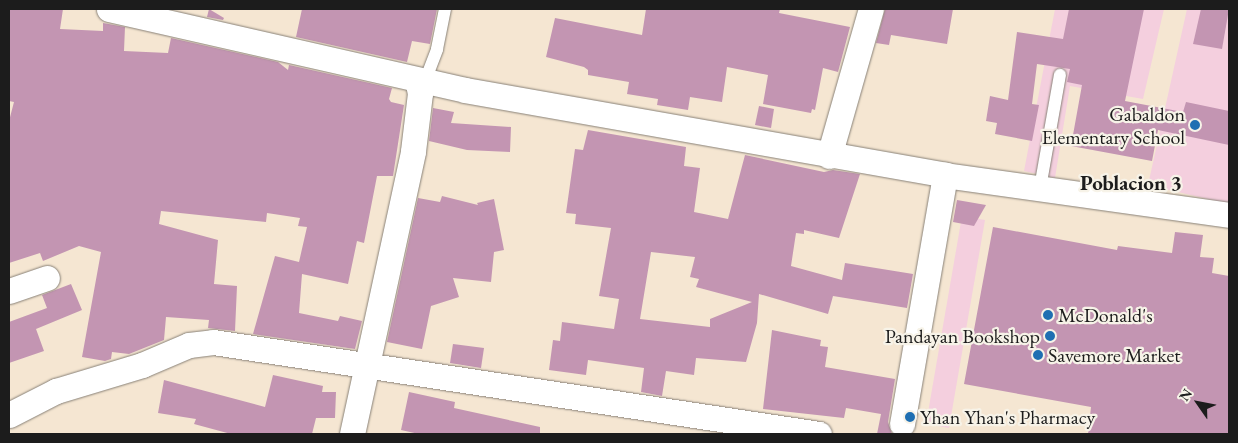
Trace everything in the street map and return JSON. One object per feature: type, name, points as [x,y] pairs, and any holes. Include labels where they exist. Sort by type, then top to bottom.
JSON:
[{"type":"street","points":[[109,9],[421,81],[829,156],[945,175],[1229,215]]},
{"type":"street","points":[[829,156],[862,10]]},
{"type":"street","points":[[352,434],[413,151],[421,81]]},
{"type":"street","points":[[902,424],[945,175]]},
{"type":"street","points":[[9,291],[47,278]]},
{"type":"street","points":[[9,415],[56,391],[142,365],[197,343],[241,345],[767,430],[819,434]]},
{"type":"lane","points":[[421,81],[437,49],[445,9]]},
{"type":"lane","points":[[1040,188],[1060,75]]},
{"type":"shaded area","points":[[1055,9],[1164,9],[1143,99],[1070,86],[1055,178],[1024,171]]},
{"type":"shaded area","name":"Gabaldon Elementary School","points":[[1187,9],[1229,9],[1229,204],[1148,185]]},
{"type":"shaded area","points":[[962,216],[985,220],[949,428],[926,424]]},
{"type":"building","points":[[9,9],[63,9],[60,29],[103,31],[103,23],[125,27],[124,51],[168,53],[171,38],[278,62],[288,70],[289,65],[392,88],[389,99],[391,102],[404,105],[393,176],[377,176],[364,243],[357,241],[348,284],[302,274],[299,313],[338,321],[340,316],[362,321],[355,349],[253,334],[275,256],[299,262],[307,227],[298,226],[300,218],[267,213],[266,222],[161,211],[159,224],[218,240],[214,284],[237,286],[235,331],[208,328],[209,320],[166,317],[164,340],[129,354],[112,352],[111,359],[105,361],[82,357],[101,252],[79,246],[43,261],[40,253],[9,263],[9,121],[14,102],[9,101]]},
{"type":"building","points":[[209,9],[224,18],[223,20],[207,17]]},
{"type":"building","points":[[302,9],[437,9],[430,44],[412,41],[407,62],[296,37]]},
{"type":"building","points":[[646,9],[780,9],[779,13],[850,27],[838,72],[823,68],[815,110],[812,109],[811,113],[763,104],[768,75],[727,67],[722,102],[690,97],[688,110],[657,105],[658,99],[627,94],[629,82],[588,75],[588,70],[584,67],[546,57],[555,18],[642,35]]},
{"type":"building","points":[[885,9],[953,9],[947,44],[891,35],[889,45],[876,43]]},
{"type":"building","points":[[1069,9],[1144,9],[1125,101],[1183,112],[1186,102],[1229,111],[1229,145],[1158,130],[1152,161],[1071,146],[1082,85],[1067,82],[1070,69],[1037,64],[1032,104],[1039,105],[1032,141],[995,134],[997,123],[986,121],[990,96],[1008,100],[1017,32],[1063,39]]},
{"type":"building","points":[[1201,9],[1229,9],[1222,49],[1193,44]]},
{"type":"building","points":[[759,106],[774,109],[771,128],[755,125]]},
{"type":"building","points":[[433,108],[454,112],[451,123],[511,127],[510,152],[467,150],[429,141]]},
{"type":"building","points":[[588,130],[686,147],[684,166],[700,168],[694,212],[728,219],[745,155],[824,172],[833,170],[860,174],[839,238],[804,230],[804,234],[796,233],[791,266],[842,280],[845,263],[913,274],[907,308],[833,296],[828,314],[759,294],[757,323],[746,362],[696,358],[694,375],[666,371],[662,396],[641,392],[644,368],[588,360],[586,375],[549,370],[553,340],[560,341],[562,322],[614,329],[619,299],[599,296],[611,228],[575,224],[576,214],[566,213],[575,149],[583,150]],"holes":[[[651,252],[695,257],[690,277],[699,279],[696,287],[752,302],[710,319],[710,327],[640,319]]]},
{"type":"building","points":[[442,196],[478,205],[477,203],[494,199],[504,250],[494,252],[491,282],[453,278],[459,297],[431,306],[422,349],[387,342],[418,198],[440,202]]},
{"type":"building","points":[[957,200],[986,205],[974,226],[953,222]]},
{"type":"building","points":[[993,227],[1117,250],[1118,246],[1172,253],[1175,232],[1203,235],[1200,257],[1214,258],[1212,273],[1229,276],[1229,434],[1088,434],[1091,407],[964,384]]},
{"type":"building","points":[[71,284],[82,310],[36,329],[44,351],[9,363],[9,322],[47,308],[42,295]]},
{"type":"building","points":[[772,330],[821,340],[820,346],[828,347],[825,367],[895,379],[888,422],[892,434],[877,434],[881,414],[846,408],[844,418],[763,409]]},
{"type":"building","points":[[453,344],[484,348],[481,368],[450,363]]},
{"type":"building","points":[[273,375],[323,386],[322,392],[336,392],[335,418],[316,418],[312,434],[231,434],[194,424],[196,419],[158,413],[164,380],[265,407]]},
{"type":"building","points":[[409,392],[455,402],[454,408],[540,427],[540,434],[419,434],[401,430]]},
{"type":"place","name":"Gabaldon Elementary School","points":[[1195,125]]},
{"type":"place","name":"McDonald's","points":[[1048,315]]},
{"type":"place","name":"Pandayan Bookshop","points":[[1050,336]]},
{"type":"place","name":"Savemore Market","points":[[1038,355]]},
{"type":"place","name":"Yhan Yhan's Pharmacy","points":[[910,417]]},
{"type":"district","name":"Poblacion 3","points":[[1131,183]]}]
